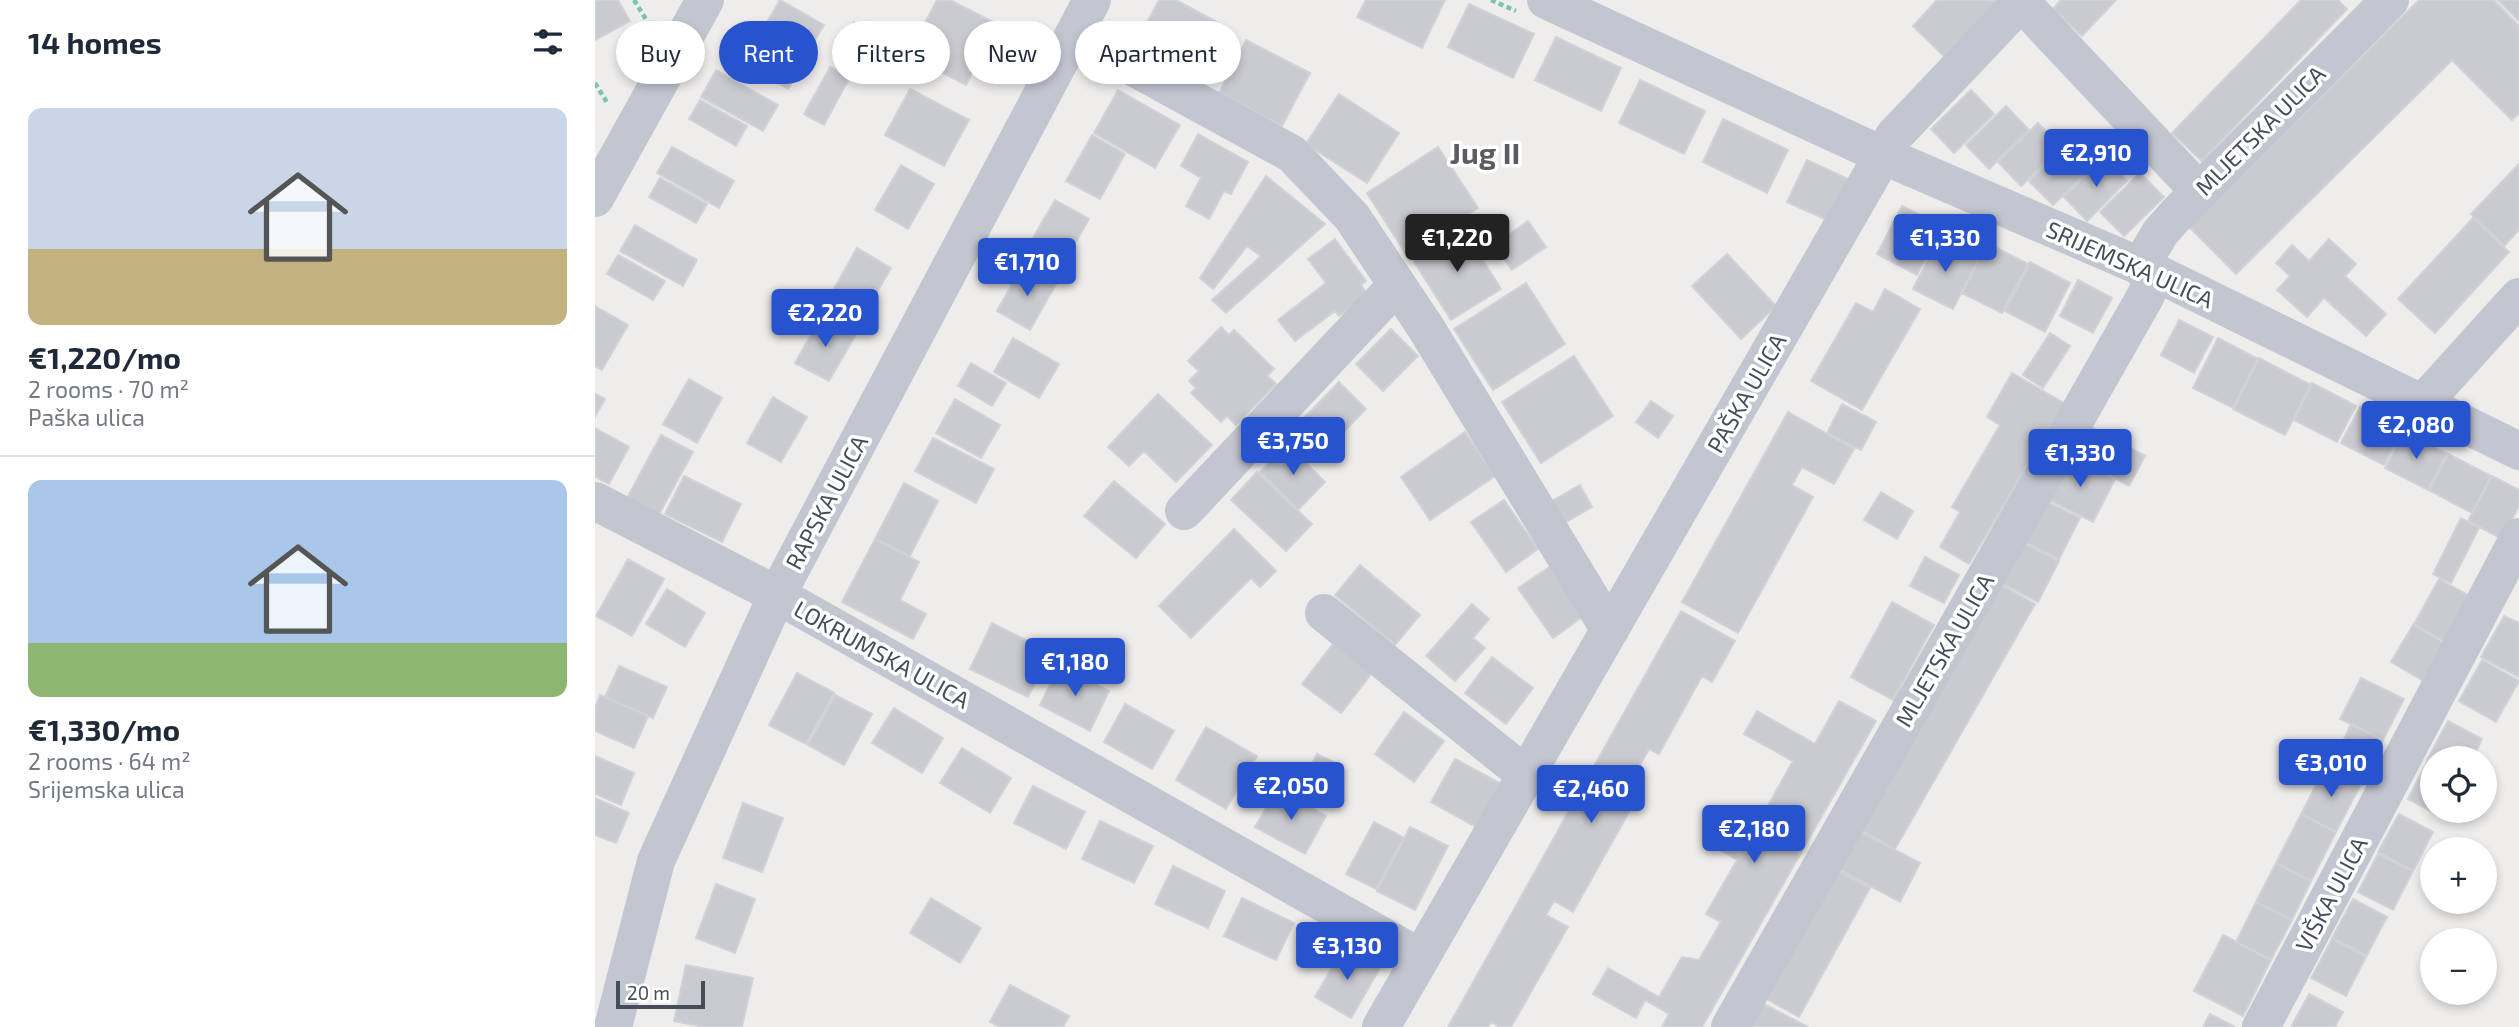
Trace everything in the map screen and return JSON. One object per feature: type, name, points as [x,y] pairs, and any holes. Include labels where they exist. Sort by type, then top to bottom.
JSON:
[{"type":"street","points":[[595,198],[705,0]]},
{"type":"street","name":"RAPSKA ULICA","points":[[1082,21],[1092,0]]},
{"type":"street","name":"SRIJEMSKA ULICA","points":[[1546,0],[1882,155],[2148,270],[2519,451]]},
{"type":"street","points":[[2022,1],[2199,191]]},
{"type":"street","name":"PAŠKA ULICA","points":[[1381,1027],[1882,155],[1894,136],[2022,1]]},
{"type":"street","name":"MLJETSKA ULICA","points":[[1730,1027],[2145,297],[2148,270],[2160,233],[2372,6]]},
{"type":"street","name":"RAPSKA ULICA","points":[[613,1027],[656,861],[777,595],[1075,35]]},
{"type":"street","points":[[1164,84],[1292,154],[1352,217],[1426,328],[1610,629]]},
{"type":"street","points":[[1184,511],[1397,285]]},
{"type":"street","points":[[2422,404],[2519,297]]},
{"type":"street","name":"LOKRUMSKA ULICA","points":[[595,501],[777,595],[1421,958]]},
{"type":"street","name":"VIŠKA ULICA","points":[[2261,1027],[2519,537]]},
{"type":"street","points":[[1324,613],[1526,775]]},
{"type":"building","points":[[595,0],[618,0],[630,21],[616,21],[616,29],[595,40]]},
{"type":"building","points":[[780,0],[817,21],[768,21]]},
{"type":"building","points":[[937,0],[950,0],[991,21],[964,21],[964,84],[950,77],[950,21],[926,21]]},
{"type":"building","points":[[1159,0],[1176,0],[1215,21],[1148,21]]},
{"type":"building","points":[[1366,0],[1445,0],[1422,48],[1357,17]]},
{"type":"building","points":[[1937,0],[2003,0],[1947,59],[1913,26]]},
{"type":"building","points":[[2061,0],[2116,0],[2082,36],[2053,9]]},
{"type":"building","points":[[2301,0],[2338,0],[2347,9],[2202,161],[2172,133]]},
{"type":"building","points":[[2419,0],[2494,0],[2519,26],[2519,113],[2512,120],[2452,60],[2236,274],[2189,227]]},
{"type":"building","points":[[2498,0],[2519,0],[2519,21]]},
{"type":"building","points":[[1469,4],[1534,34],[1513,78],[1448,47]]},
{"type":"building","points":[[818,22],[824,25],[818,35]]},
{"type":"building","points":[[1556,37],[1621,68],[1601,111],[1535,80]]},
{"type":"building","points":[[1246,40],[1310,73],[1282,126],[1219,93],[1224,84],[1241,84],[1241,50]]},
{"type":"building","points":[[830,67],[832,68],[832,84],[846,84],[824,125],[804,114]]},
{"type":"building","points":[[716,70],[719,72],[719,84],[741,84],[778,105],[763,131],[701,97]]},
{"type":"building","points":[[1640,80],[1705,111],[1684,154],[1619,123]]},
{"type":"building","points":[[910,89],[969,120],[944,166],[885,135]]},
{"type":"building","points":[[1118,90],[1180,125],[1155,168],[1094,133]]},
{"type":"building","points":[[1971,90],[1994,114],[1954,153],[1931,129]]},
{"type":"building","points":[[1339,94],[1399,133],[1367,183],[1306,144]]},
{"type":"building","points":[[700,100],[747,126],[736,146],[689,119]]},
{"type":"building","points":[[2006,106],[2029,130],[1989,169],[1966,145]]},
{"type":"building","points":[[1723,119],[1788,150],[1767,193],[1703,162]]},
{"type":"building","points":[[2038,123],[2061,147],[2021,186],[1998,162]]},
{"type":"building","points":[[1198,134],[1248,162],[1231,194],[1224,191],[1209,219],[1186,206],[1201,178],[1181,166]]},
{"type":"building","points":[[1092,135],[1125,154],[1100,199],[1066,181]]},
{"type":"building","points":[[2069,142],[2093,166],[2053,205],[2029,181]]},
{"type":"building","points":[[672,147],[734,181],[719,208],[657,173]]},
{"type":"building","points":[[1438,147],[1478,208],[1406,254],[1367,193]]},
{"type":"building","points":[[2104,157],[2127,181],[2087,221],[2064,197]]},
{"type":"building","points":[[1807,160],[1848,179],[1829,221],[1787,202]]},
{"type":"building","points":[[2519,164],[2519,230],[2504,246],[2471,214]]},
{"type":"building","points":[[901,165],[934,184],[908,229],[875,210]]},
{"type":"building","points":[[2140,173],[2164,197],[2124,236],[2100,212]]},
{"type":"building","points":[[1266,176],[1325,224],[1226,313],[1212,300],[1261,256],[1247,246],[1213,289],[1200,278]]},
{"type":"building","points":[[660,178],[707,204],[696,223],[649,197]]},
{"type":"building","points":[[1055,200],[1089,219],[1063,265],[1029,245]]},
{"type":"building","points":[[1902,206],[1942,226],[1917,275],[1877,254]]},
{"type":"building","points":[[2473,218],[2509,252],[2435,333],[2398,299]]},
{"type":"building","points":[[1528,221],[1546,247],[1512,270],[1494,245]]},
{"type":"building","points":[[635,225],[697,260],[683,286],[620,251]]},
{"type":"building","points":[[1463,229],[1501,289],[1451,320],[1413,260]]},
{"type":"building","points":[[1335,239],[1366,281],[1361,285],[1368,295],[1339,316],[1335,311],[1295,341],[1278,320],[1326,283],[1308,259]]},
{"type":"building","points":[[2329,239],[2356,264],[2345,276],[2386,314],[2366,336],[2324,298],[2307,317],[2277,290],[2290,276],[2276,263],[2292,245],[2309,261]]},
{"type":"building","points":[[1938,240],[1978,260],[1953,309],[1913,289]]},
{"type":"building","points":[[1987,243],[2028,264],[2002,313],[1962,293]]},
{"type":"building","points":[[857,248],[891,268],[865,313],[831,294]]},
{"type":"building","points":[[1727,254],[1776,306],[1741,339],[1692,286]]},
{"type":"building","points":[[618,255],[665,281],[653,300],[607,274]]},
{"type":"building","points":[[2030,262],[2070,283],[2045,332],[2005,311]]},
{"type":"building","points":[[1023,265],[1056,284],[1030,330],[997,311]]},
{"type":"building","points":[[2078,280],[2112,298],[2093,333],[2060,316]]},
{"type":"building","points":[[1526,283],[1565,344],[1493,390],[1454,329]]},
{"type":"building","points":[[1885,289],[1920,309],[1862,410],[1811,381],[1856,303],[1873,312]]},
{"type":"building","points":[[595,306],[628,325],[602,370],[595,366]]},
{"type":"building","points":[[821,317],[855,336],[829,381],[795,363]]},
{"type":"building","points":[[2179,320],[2213,337],[2194,373],[2161,355]]},
{"type":"building","points":[[1221,327],[1229,335],[1234,330],[1274,369],[1267,376],[1276,384],[1236,425],[1227,416],[1221,422],[1191,393],[1196,388],[1189,381],[1199,371],[1188,361]]},
{"type":"building","points":[[1391,329],[1418,356],[1383,391],[1356,364]]},
{"type":"building","points":[[2050,333],[2070,346],[2043,388],[2023,375]]},
{"type":"building","points":[[1013,338],[1059,364],[1039,398],[994,372]]},
{"type":"building","points":[[2218,338],[2258,359],[2233,408],[2193,388]]},
{"type":"building","points":[[1574,356],[1613,416],[1541,463],[1502,402]]},
{"type":"building","points":[[2259,358],[2311,385],[2285,435],[2233,409]]},
{"type":"building","points":[[971,363],[1006,383],[992,406],[958,386]]},
{"type":"building","points":[[2012,373],[2064,403],[1969,564],[1940,547],[1960,512],[1952,507],[2000,425],[1987,417]]},
{"type":"building","points":[[689,379],[722,398],[697,443],[663,424]]},
{"type":"building","points":[[1339,382],[1366,409],[1329,447],[1302,420]]},
{"type":"building","points":[[2312,383],[2356,406],[2337,442],[2294,420]]},
{"type":"building","points":[[595,394],[605,399],[595,417]]},
{"type":"building","points":[[1158,394],[1212,445],[1176,482],[1144,451],[1129,466],[1108,447]]},
{"type":"building","points":[[773,397],[807,417],[781,462],[747,443]]},
{"type":"building","points":[[955,399],[1000,425],[981,458],[936,433]]},
{"type":"building","points":[[1651,401],[1673,416],[1658,438],[1636,422]]},
{"type":"building","points":[[1842,404],[1876,422],[1861,450],[1827,433]]},
{"type":"building","points":[[2360,407],[2403,429],[2384,465],[2341,443]]},
{"type":"building","points":[[1788,412],[1854,449],[1834,484],[1802,467],[1792,485],[1813,497],[1738,633],[1682,602]]},
{"type":"building","points":[[2089,426],[2145,456],[2129,486],[2073,455]]},
{"type":"building","points":[[595,428],[629,447],[609,484],[595,477]]},
{"type":"building","points":[[1465,432],[1495,476],[1430,520],[1401,477]]},
{"type":"building","points":[[2404,432],[2447,454],[2428,490],[2385,468]]},
{"type":"building","points":[[661,435],[693,452],[658,516],[627,498]]},
{"type":"building","points":[[933,438],[994,469],[976,503],[915,471]]},
{"type":"building","points":[[1288,445],[1325,482],[1298,510],[1260,472]]},
{"type":"building","points":[[2448,454],[2491,476],[2472,513],[2429,490]]},
{"type":"building","points":[[2067,456],[2115,479],[2093,522],[2045,498]]},
{"type":"building","points":[[1257,472],[1312,524],[1286,551],[1231,500]]},
{"type":"building","points":[[684,476],[741,504],[722,542],[665,514]]},
{"type":"building","points":[[2492,476],[2519,490],[2519,506],[2502,539],[2468,521]]},
{"type":"building","points":[[1114,481],[1165,524],[1136,558],[1084,516]]},
{"type":"building","points":[[904,483],[938,501],[910,556],[875,539]]},
{"type":"building","points":[[1580,485],[1592,507],[1563,524],[1550,502]]},
{"type":"building","points":[[1881,492],[1913,511],[1897,539],[1864,520]]},
{"type":"building","points":[[2041,499],[2080,518],[2059,559],[2020,540]]},
{"type":"building","points":[[1504,500],[1538,549],[1506,572],[1471,522]]},
{"type":"building","points":[[2461,518],[2479,528],[2451,583],[2433,574]]},
{"type":"building","points":[[1234,529],[1276,571],[1260,587],[1251,578],[1191,638],[1159,606]]},
{"type":"building","points":[[875,539],[919,562],[900,600],[926,614],[913,639],[842,602]]},
{"type":"building","points":[[2020,541],[2059,561],[2038,602],[1999,582]]},
{"type":"building","points":[[1925,557],[1959,575],[1944,603],[1910,586]]},
{"type":"building","points":[[628,559],[664,579],[632,636],[596,616]]},
{"type":"building","points":[[1360,565],[1420,615],[1395,645],[1335,595]]},
{"type":"building","points":[[1551,566],[1585,615],[1553,638],[1518,588]]},
{"type":"building","points":[[2439,579],[2473,598],[2447,643],[2414,624]]},
{"type":"building","points":[[2001,585],[2035,604],[1895,849],[1861,830]]},
{"type":"building","points":[[667,589],[705,613],[685,647],[646,624]]},
{"type":"building","points":[[1892,602],[1934,625],[1893,700],[1851,677]]},
{"type":"building","points":[[1472,604],[1489,619],[1473,638],[1485,648],[1455,681],[1426,656]]},
{"type":"building","points":[[1681,611],[1735,641],[1712,682],[1702,676],[1659,754],[1649,749],[1623,796],[1634,803],[1573,912],[1554,901],[1546,915],[1568,927],[1511,1027],[1500,1027],[1491,1022],[1488,1027],[1448,1027]]},
{"type":"building","points":[[2504,616],[2519,623],[2519,677],[2481,657]]},
{"type":"building","points":[[992,623],[1050,652],[1028,697],[970,669]]},
{"type":"building","points":[[2413,625],[2447,644],[2425,682],[2391,662]]},
{"type":"building","points":[[1333,644],[1372,673],[1341,713],[1302,684]]},
{"type":"building","points":[[1492,657],[1533,688],[1506,724],[1465,693]]},
{"type":"building","points":[[2482,660],[2519,681],[2496,722],[2459,701]]},
{"type":"building","points":[[619,666],[667,687],[653,718],[605,697]]},
{"type":"building","points":[[1059,666],[1109,691],[1090,731],[1040,705]]},
{"type":"building","points":[[797,673],[834,693],[806,744],[769,725]]},
{"type":"building","points":[[2361,678],[2404,699],[2383,740],[2340,719]]},
{"type":"building","points":[[600,695],[648,716],[634,748],[595,731],[595,707]]},
{"type":"building","points":[[835,695],[872,714],[844,765],[808,745]]},
{"type":"building","points":[[1839,701],[1876,721],[1702,1027],[1662,1027],[1669,1014],[1645,1000],[1636,1018],[1593,994],[1608,968],[1659,997],[1682,957],[1699,960],[1721,922],[1706,914],[1737,860],[1705,841],[1719,815],[1752,834],[1793,761],[1744,734],[1757,711],[1815,744]]},
{"type":"building","points":[[1125,704],[1174,731],[1152,769],[1104,742]]},
{"type":"building","points":[[894,708],[943,738],[922,773],[872,743]]},
{"type":"building","points":[[1404,712],[1444,741],[1414,782],[1375,754]]},
{"type":"building","points":[[2448,721],[2482,739],[2479,746],[2435,746]]},
{"type":"building","points":[[2351,724],[2383,740],[2361,784],[2326,766],[2335,747],[2339,750]]},
{"type":"building","points":[[1206,727],[1257,756],[1226,809],[1176,780]]},
{"type":"building","points":[[962,748],[1011,778],[990,813],[940,783]]},
{"type":"building","points":[[1317,754],[1341,766],[1324,799],[1299,787]]},
{"type":"building","points":[[595,756],[634,773],[621,805],[595,794]]},
{"type":"building","points":[[1455,759],[1509,788],[1485,832],[1431,802]]},
{"type":"building","points":[[2326,766],[2361,784],[2336,832],[2301,814]]},
{"type":"building","points":[[2420,776],[2420,805],[2408,799]]},
{"type":"building","points":[[1033,786],[1085,812],[1066,849],[1014,823]]},
{"type":"building","points":[[1277,789],[1326,816],[1305,854],[1255,827]]},
{"type":"building","points":[[595,798],[629,813],[616,843],[595,835]]},
{"type":"building","points":[[743,803],[783,818],[762,872],[723,858]]},
{"type":"building","points":[[2301,814],[2336,832],[2311,881],[2276,863]]},
{"type":"building","points":[[2399,814],[2433,832],[2430,837],[2420,837],[2420,857],[2413,871],[2378,852]]},
{"type":"building","points":[[1100,821],[1153,846],[1134,883],[1082,859]]},
{"type":"building","points":[[1374,822],[1404,838],[1376,889],[1346,874]]},
{"type":"building","points":[[1410,827],[1448,846],[1415,910],[1377,891]]},
{"type":"building","points":[[1859,831],[1920,863],[1900,902],[1839,869]]},
{"type":"building","points":[[2378,854],[2413,871],[2393,910],[2358,892]]},
{"type":"building","points":[[2276,863],[2311,881],[2292,920],[2256,902]]},
{"type":"building","points":[[1173,866],[1225,891],[1208,928],[1155,904]]},
{"type":"building","points":[[1838,871],[1870,888],[1799,1017],[1767,999]]},
{"type":"building","points":[[716,884],[755,899],[735,953],[696,938]]},
{"type":"building","points":[[931,898],[981,928],[960,963],[910,933]]},
{"type":"building","points":[[1242,898],[1294,923],[1276,960],[1224,936]]},
{"type":"building","points":[[2353,899],[2387,917],[2367,955],[2332,938]]},
{"type":"building","points":[[2256,902],[2292,920],[2271,960],[2236,942]]},
{"type":"building","points":[[2223,935],[2271,960],[2243,1016],[2194,991]]},
{"type":"building","points":[[2332,939],[2366,957],[2346,996],[2311,978]]},
{"type":"building","points":[[1344,947],[1380,968],[1351,1018],[1315,997]]},
{"type":"building","points":[[686,965],[753,978],[742,1027],[703,1027],[674,1021]]},
{"type":"building","points":[[1010,985],[1069,1016],[1063,1027],[1000,1027],[990,1022]]},
{"type":"building","points":[[2309,994],[2343,1012],[2335,1027],[2291,1027]]},
{"type":"building","points":[[1760,1002],[1808,1027],[1746,1027]]},
{"type":"building","points":[[2210,1014],[2235,1027],[2203,1027]]},
{"type":"district","name":"Jug II","points":[[1485,152]]}]
